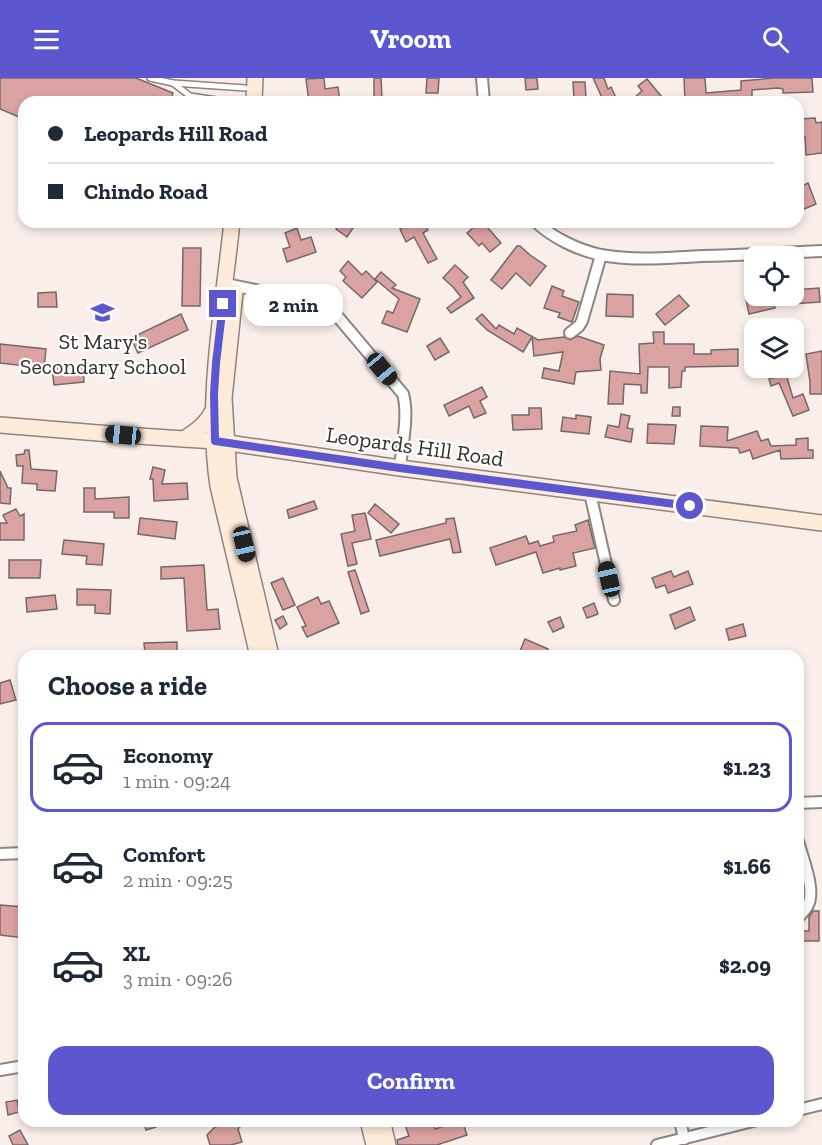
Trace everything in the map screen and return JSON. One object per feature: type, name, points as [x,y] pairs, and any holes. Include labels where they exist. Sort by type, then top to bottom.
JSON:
[{"type":"main road","points":[[232,228],[224,398],[220,412],[221,442],[270,650]]},
{"type":"main road","points":[[230,285],[241,228]]},
{"type":"main road","points":[[184,439],[220,412]]},
{"type":"main road","points":[[220,412],[231,429],[243,441],[257,447]]},
{"type":"main road","name":"Leopards Hill Road","points":[[0,425],[221,442],[400,468],[822,523]]},
{"type":"main road","points":[[184,439],[197,445],[208,454],[215,468],[257,650]]},
{"type":"main road","points":[[215,468],[221,442]]},
{"type":"main road","points":[[229,478],[234,464],[244,453],[257,447]]},
{"type":"main road","points":[[370,1127],[374,1145]]},
{"type":"main road","points":[[384,1127],[388,1145]]},
{"type":"street","points":[[482,78],[484,96]]},
{"type":"street","points":[[544,228],[569,244],[601,255],[674,258],[822,251]]},
{"type":"street","points":[[570,333],[582,321],[601,255]]},
{"type":"street","points":[[230,285],[324,305],[339,319],[403,394],[405,412],[400,468]]},
{"type":"street","points":[[590,493],[614,600]]},
{"type":"street","points":[[804,803],[822,802]]},
{"type":"street","points":[[0,854],[18,853]]},
{"type":"street","points":[[804,864],[811,896],[804,910]]},
{"type":"street","points":[[0,1070],[18,1067]]},
{"type":"street","points":[[804,1108],[822,1104]]},
{"type":"street","points":[[682,1127],[684,1138]]},
{"type":"street","points":[[657,1145],[729,1127]]},
{"type":"lane","points":[[150,78],[172,83],[248,87]]},
{"type":"lane","points":[[172,83],[190,96]]},
{"type":"building","points":[[0,78],[136,78],[173,93],[172,96],[18,96],[18,116],[0,109]]},
{"type":"building","points":[[324,78],[325,89],[338,87],[339,96],[308,96],[306,79]]},
{"type":"building","points":[[374,78],[381,78],[382,96],[374,96]]},
{"type":"building","points":[[427,78],[439,78],[438,93],[426,93]]},
{"type":"building","points":[[525,78],[537,78],[538,89],[526,90]]},
{"type":"building","points":[[593,78],[604,78],[608,89],[611,87],[615,96],[601,96]]},
{"type":"building","points":[[684,78],[705,78],[706,93],[741,90],[741,81],[812,78],[813,92],[783,93],[783,89],[778,88],[752,90],[752,96],[685,96]]},
{"type":"building","points":[[647,79],[661,96],[636,96],[642,91],[638,86]]},
{"type":"building","points":[[573,82],[585,82],[586,96],[574,96]]},
{"type":"building","points":[[815,118],[816,123],[822,122],[822,153],[806,155],[804,119]]},
{"type":"building","points":[[808,183],[816,204],[804,209],[804,185]]},
{"type":"building","points":[[297,228],[301,240],[311,237],[316,252],[287,262],[283,249],[290,247],[285,233]]},
{"type":"building","points":[[337,228],[353,228],[347,237]]},
{"type":"building","points":[[427,228],[428,230],[423,233],[437,259],[428,263],[414,237],[406,242],[400,229]]},
{"type":"building","points":[[473,228],[488,228],[501,243],[490,252],[482,243],[479,246],[467,233]]},
{"type":"building","points":[[517,246],[546,266],[530,286],[516,273],[502,289],[491,280]]},
{"type":"building","points":[[183,248],[201,248],[200,306],[182,306]]},
{"type":"building","points":[[348,261],[362,275],[366,271],[377,282],[362,298],[343,281],[346,277],[340,271]]},
{"type":"building","points":[[455,265],[468,277],[463,282],[474,298],[451,313],[447,308],[461,297],[443,278]]},
{"type":"building","points":[[381,272],[396,285],[392,288],[420,299],[407,332],[382,323],[387,311],[393,313],[399,299],[375,279]]},
{"type":"building","points":[[552,286],[564,291],[562,296],[579,302],[572,322],[558,317],[560,313],[544,308]]},
{"type":"building","points":[[819,288],[820,302],[804,303],[804,289]]},
{"type":"building","points":[[56,292],[57,307],[38,307],[38,293]]},
{"type":"building","points":[[607,294],[633,295],[633,317],[606,316]]},
{"type":"building","points":[[679,295],[689,306],[665,325],[656,314]]},
{"type":"building","points":[[747,306],[774,306],[775,308],[749,314]]},
{"type":"building","points":[[181,314],[188,330],[138,353],[131,338]]},
{"type":"building","points":[[482,314],[496,329],[499,325],[514,334],[517,328],[538,340],[564,337],[570,340],[578,336],[604,345],[600,359],[601,370],[576,372],[574,384],[542,378],[544,368],[559,371],[563,352],[534,356],[532,337],[523,352],[487,330],[476,319]]},
{"type":"building","points":[[653,332],[664,332],[664,344],[694,344],[694,354],[711,354],[711,350],[738,349],[738,366],[685,367],[685,371],[682,371],[681,387],[669,388],[669,367],[648,367],[647,393],[641,393],[641,385],[624,384],[623,404],[608,404],[610,371],[640,374],[639,344],[654,343]]},
{"type":"building","points":[[440,338],[449,352],[435,360],[427,346]]},
{"type":"building","points":[[0,344],[46,349],[44,368],[0,363]]},
{"type":"building","points":[[822,351],[822,394],[810,394],[806,354]]},
{"type":"building","points":[[83,365],[84,382],[54,385],[52,368]]},
{"type":"building","points":[[787,378],[793,398],[803,394],[809,410],[793,416],[779,383],[771,386],[769,379]]},
{"type":"building","points":[[482,387],[487,397],[480,401],[486,413],[474,418],[469,406],[449,416],[444,405]]},
{"type":"building","points":[[673,407],[680,407],[680,416],[672,416]]},
{"type":"building","points":[[529,408],[541,408],[542,429],[513,430],[512,415],[529,415]]},
{"type":"building","points":[[621,414],[630,416],[627,428],[633,429],[631,442],[605,437],[608,425],[619,427]]},
{"type":"building","points":[[576,415],[591,417],[589,434],[561,431],[563,417],[576,419]]},
{"type":"building","points":[[648,424],[676,425],[674,444],[647,443]]},
{"type":"building","points":[[701,426],[728,427],[727,441],[757,431],[761,441],[768,439],[771,446],[796,445],[796,439],[808,438],[808,450],[813,450],[813,458],[781,459],[780,450],[753,459],[750,450],[740,453],[738,448],[700,446]]},
{"type":"building","points":[[25,450],[29,450],[31,469],[57,471],[55,491],[37,490],[37,484],[22,483],[23,466],[17,466],[16,455],[24,454]]},
{"type":"building","points":[[153,467],[165,470],[162,484],[187,483],[188,499],[154,501],[153,479],[150,479]]},
{"type":"building","points":[[0,471],[8,488],[11,488],[10,504],[0,503]]},
{"type":"building","points":[[84,488],[95,488],[95,499],[129,497],[129,518],[114,518],[114,512],[84,512]]},
{"type":"building","points":[[314,501],[317,509],[289,518],[287,510]]},
{"type":"building","points":[[375,504],[399,524],[391,533],[368,513]]},
{"type":"building","points":[[16,509],[20,516],[24,514],[24,540],[0,540],[0,523],[7,523],[3,515]]},
{"type":"building","points":[[365,513],[371,539],[352,543],[357,564],[348,566],[341,534],[355,531],[352,515]]},
{"type":"building","points":[[140,518],[177,522],[175,539],[138,534]]},
{"type":"building","points":[[454,518],[461,552],[453,553],[450,539],[380,556],[376,540],[446,523],[446,519]]},
{"type":"building","points":[[588,520],[595,548],[573,553],[576,566],[543,573],[536,552],[496,565],[490,548],[526,536],[529,544],[538,541],[540,546],[554,542],[553,536],[577,531],[575,525]]},
{"type":"building","points":[[64,540],[104,544],[102,565],[86,564],[87,556],[62,554]]},
{"type":"building","points":[[9,560],[41,560],[40,578],[9,578]]},
{"type":"building","points":[[204,565],[207,610],[218,609],[220,629],[187,631],[184,578],[161,579],[161,567]]},
{"type":"building","points":[[355,570],[369,611],[361,614],[348,572]]},
{"type":"building","points":[[671,571],[674,577],[688,571],[693,584],[668,593],[665,585],[656,588],[652,578]]},
{"type":"building","points":[[283,578],[295,605],[283,610],[271,583]]},
{"type":"building","points":[[77,589],[111,590],[110,614],[95,613],[95,605],[77,605]]},
{"type":"building","points":[[55,595],[57,609],[27,612],[26,598]]},
{"type":"building","points":[[318,597],[321,604],[329,601],[339,623],[307,637],[302,627],[306,626],[297,607]]},
{"type":"building","points":[[594,603],[598,614],[587,618],[583,608]]},
{"type":"building","points":[[690,607],[695,620],[675,629],[670,615]]},
{"type":"building","points":[[283,616],[287,624],[280,629],[275,620]]},
{"type":"building","points":[[560,617],[564,627],[553,632],[548,622]]},
{"type":"building","points":[[743,624],[746,636],[729,640],[726,629]]},
{"type":"building","points":[[525,639],[548,649],[548,650],[520,650]]},
{"type":"building","points":[[177,642],[177,650],[145,650],[144,643]]},
{"type":"building","points":[[10,680],[16,700],[0,704],[0,683]]},
{"type":"building","points":[[0,905],[18,906],[18,937],[0,935]]},
{"type":"building","points":[[813,911],[819,911],[819,941],[804,941],[804,931],[809,931],[809,917]]},
{"type":"building","points":[[17,1100],[18,1112],[8,1115],[6,1102]]},
{"type":"building","points":[[215,1127],[240,1127],[238,1129],[242,1142],[231,1145],[210,1145],[207,1135]]},
{"type":"building","points":[[406,1127],[434,1127],[435,1129],[464,1127],[467,1135],[437,1145],[398,1145],[397,1140],[409,1136]]},
{"type":"building","points":[[20,1130],[28,1145],[13,1145],[9,1136]]},
{"type":"place","name":"St Mary's Secondary School","points":[[103,312]]},
{"type":"route","points":[[223,304],[214,394],[215,441],[690,506]]}]
